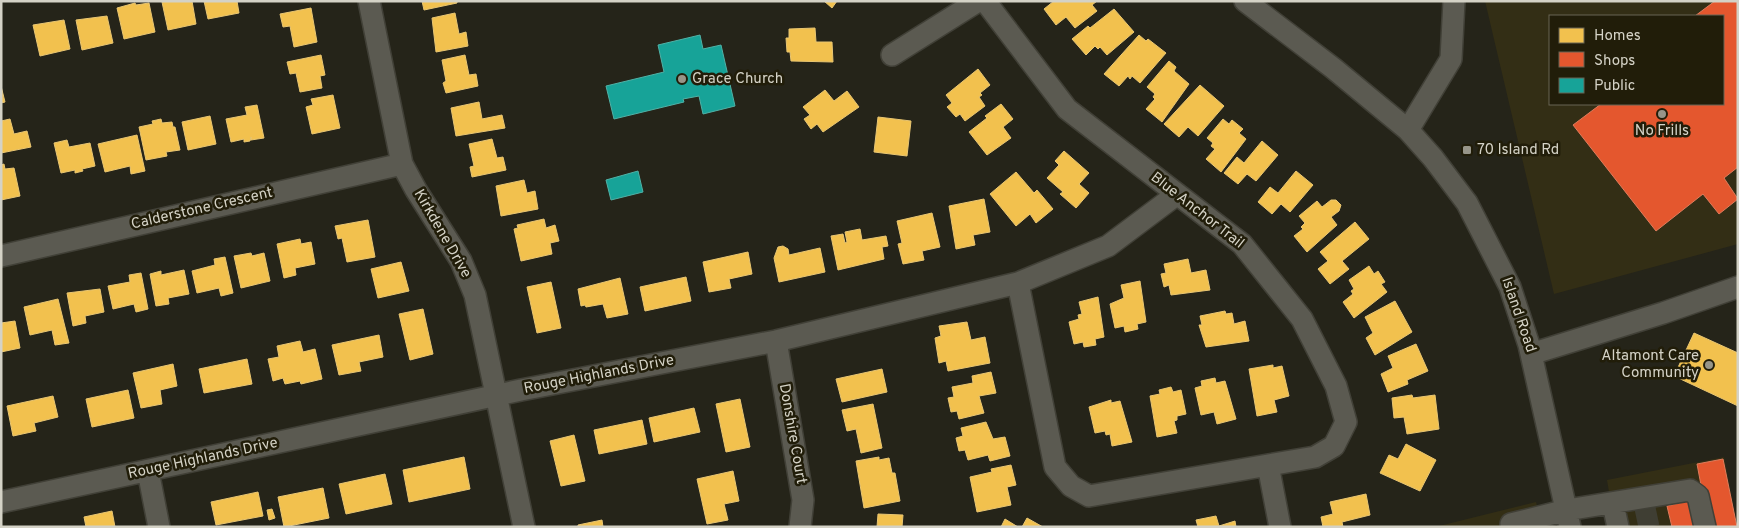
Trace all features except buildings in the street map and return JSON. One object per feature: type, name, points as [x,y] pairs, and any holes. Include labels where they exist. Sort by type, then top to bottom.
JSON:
[{"type":"street","name":"Kirkdene Drive","points":[[369,1],[402,164],[416,190],[461,261],[475,295],[524,527]]},
{"type":"street","points":[[892,55],[978,1]]},
{"type":"street","name":"Blue Anchor Trail","points":[[985,1],[1067,109],[1242,244],[1302,319],[1336,386],[1346,422],[1334,446],[1315,457],[1089,496],[1070,486],[1054,467],[1018,283]]},
{"type":"street","name":"Island Road","points":[[1245,1],[1333,68],[1408,130],[1434,158],[1467,203],[1510,286],[1531,354],[1569,518]]},
{"type":"street","points":[[1408,130],[1451,59],[1454,1]]},
{"type":"street","name":"Calderstone Crescent","points":[[1,256],[402,164]]},
{"type":"street","name":"Rouge Highlands Drive","points":[[1,502],[496,396],[776,340],[1018,283],[1108,246],[1176,194]]},
{"type":"street","points":[[1531,354],[1663,313],[1738,287]]},
{"type":"street","name":"Donshire Court","points":[[776,340],[803,500],[800,527]]},
{"type":"street","points":[[1268,465],[1280,527]]},
{"type":"street","points":[[148,471],[159,527]]},
{"type":"street","points":[[1512,527],[1511,524],[1569,518],[1690,490],[1698,496],[1705,527]]},
{"type":"street","points":[[1618,527],[1633,504]]},
{"type":"shaded area","points":[[1485,1],[1738,1],[1738,244],[1554,294]]},
{"type":"shaded area","points":[[1724,457],[1737,527],[1615,527],[1607,480]]},
{"type":"shaded area","points":[[1536,502],[1542,527],[1435,527]]},
{"type":"tunnel","points":[[1645,508],[1649,527]]},
{"type":"place","name":"Grace Church","points":[[682,79]]},
{"type":"place","name":"No Frills","points":[[1662,114]]},
{"type":"place","name":"70 Island Rd","points":[[1467,150]]},
{"type":"place","name":"Altamont Care Community","points":[[1709,365]]}]
